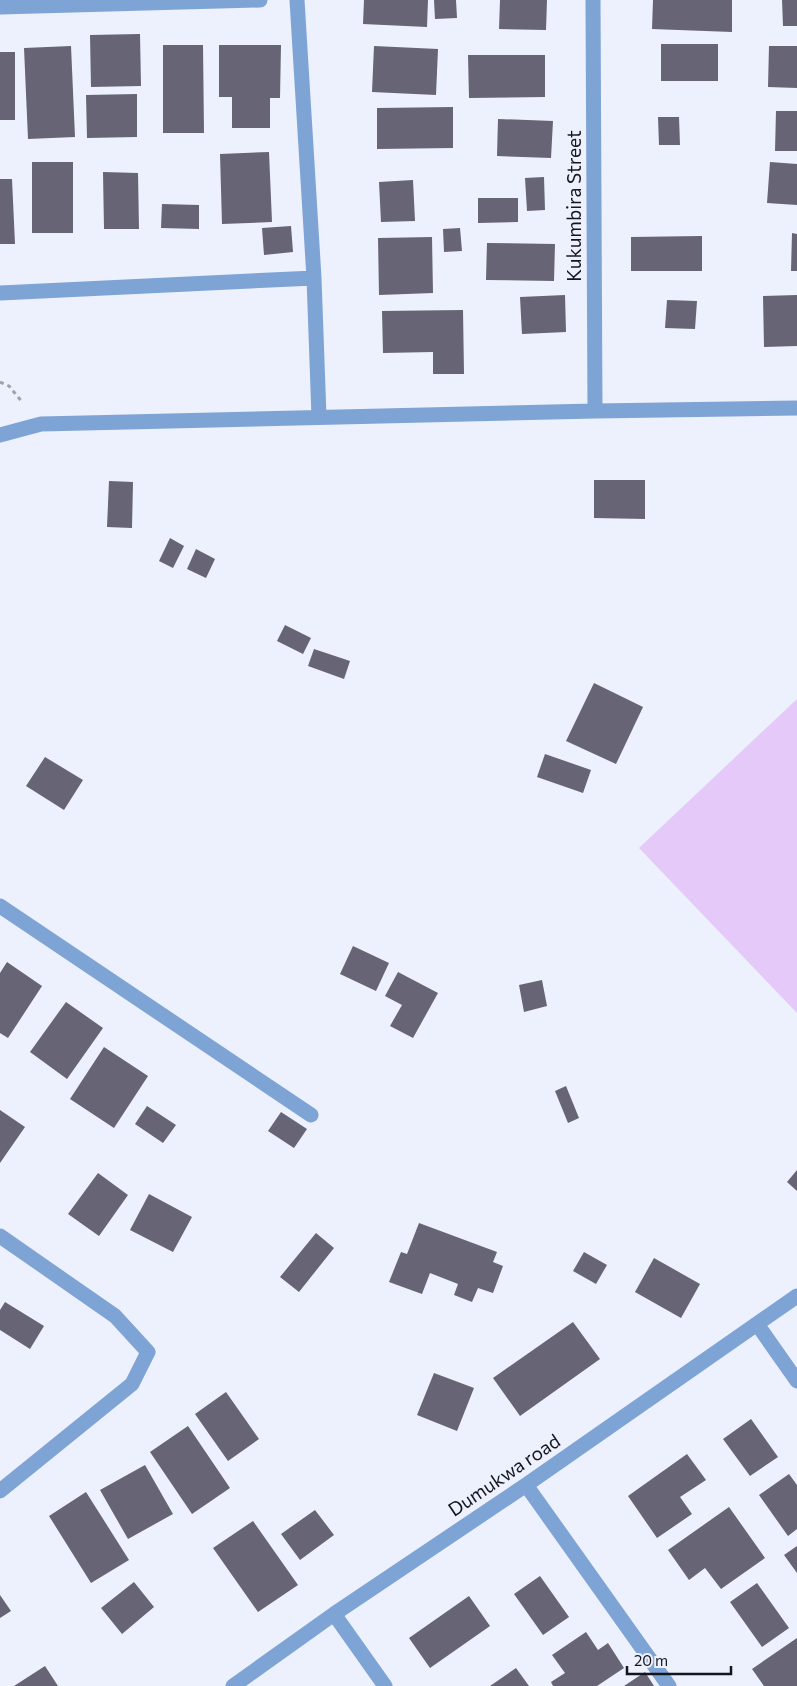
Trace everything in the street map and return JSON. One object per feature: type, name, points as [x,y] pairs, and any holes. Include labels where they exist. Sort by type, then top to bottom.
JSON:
[{"type":"street","points":[[0,7],[260,0]]},
{"type":"street","points":[[297,0],[314,278],[319,417]]},
{"type":"street","name":"Kukumbira Street","points":[[594,0],[595,411]]},
{"type":"street","points":[[0,294],[314,278]]},
{"type":"street","points":[[0,435],[42,424],[797,408]]},
{"type":"street","points":[[0,906],[311,1115]]},
{"type":"street","points":[[0,1236],[115,1316],[148,1352],[132,1384],[0,1491]]},
{"type":"street","name":"Dumukwa road","points":[[233,1686],[334,1614],[526,1485],[797,1296]]},
{"type":"street","points":[[757,1324],[797,1381]]},
{"type":"street","points":[[526,1485],[668,1686]]},
{"type":"street","points":[[334,1614],[384,1686]]},
{"type":"shaded area","points":[[797,699],[797,1013],[639,848]]},
{"type":"building","points":[[364,0],[428,0],[427,27],[363,24]]},
{"type":"building","points":[[434,0],[456,0],[457,18],[435,19]]},
{"type":"building","points":[[500,0],[547,0],[546,30],[499,29]]},
{"type":"building","points":[[653,0],[732,0],[732,32],[652,29]]},
{"type":"building","points":[[782,0],[797,0],[797,26],[783,26]]},
{"type":"building","points":[[140,34],[141,86],[91,87],[90,35]]},
{"type":"building","points":[[661,44],[718,44],[718,81],[661,81]]},
{"type":"building","points":[[163,45],[203,45],[204,133],[163,133]]},
{"type":"building","points":[[219,45],[281,45],[280,98],[270,98],[270,128],[232,128],[232,97],[219,97]]},
{"type":"building","points":[[71,46],[75,137],[28,139],[24,48]]},
{"type":"building","points":[[374,46],[438,49],[436,95],[372,92]]},
{"type":"building","points":[[769,46],[797,46],[797,88],[768,87]]},
{"type":"building","points":[[0,52],[15,52],[15,120],[0,120]]},
{"type":"building","points":[[468,55],[545,55],[545,97],[469,98]]},
{"type":"building","points":[[137,94],[137,137],[87,138],[86,95]]},
{"type":"building","points":[[453,107],[453,148],[377,149],[377,108]]},
{"type":"building","points":[[776,111],[797,111],[797,151],[775,151]]},
{"type":"building","points":[[658,117],[679,117],[680,145],[659,145]]},
{"type":"building","points":[[498,119],[553,121],[551,158],[497,156]]},
{"type":"building","points":[[269,152],[272,222],[222,224],[220,154]]},
{"type":"building","points":[[32,162],[73,162],[73,233],[32,233]]},
{"type":"building","points":[[770,162],[797,164],[797,205],[767,203]]},
{"type":"building","points":[[103,172],[138,173],[139,229],[104,229]]},
{"type":"building","points":[[544,177],[545,210],[527,211],[525,178]]},
{"type":"building","points":[[0,179],[12,179],[15,244],[0,244]]},
{"type":"building","points":[[413,180],[415,221],[381,222],[379,182]]},
{"type":"building","points":[[478,198],[518,198],[518,222],[478,223]]},
{"type":"building","points":[[162,204],[199,205],[199,229],[161,228]]},
{"type":"building","points":[[291,226],[293,252],[264,255],[262,228]]},
{"type":"building","points":[[460,228],[462,251],[444,252],[443,229]]},
{"type":"building","points":[[792,233],[797,234],[797,271],[791,271]]},
{"type":"building","points":[[702,236],[702,271],[631,271],[631,237]]},
{"type":"building","points":[[432,237],[433,293],[379,295],[378,238]]},
{"type":"building","points":[[487,243],[555,244],[554,281],[486,280]]},
{"type":"building","points":[[565,295],[566,332],[522,334],[520,297]]},
{"type":"building","points":[[797,295],[797,346],[764,347],[763,296]]},
{"type":"building","points":[[667,300],[697,301],[695,329],[665,328]]},
{"type":"building","points":[[463,310],[464,374],[433,374],[433,352],[383,353],[382,311]]},
{"type":"building","points":[[594,480],[645,480],[645,519],[594,518]]},
{"type":"building","points":[[109,481],[133,482],[132,528],[107,527]]},
{"type":"building","points":[[170,538],[184,546],[173,568],[159,561]]},
{"type":"building","points":[[196,549],[215,559],[206,578],[187,569]]},
{"type":"building","points":[[285,625],[311,638],[303,654],[277,641]]},
{"type":"building","points":[[314,649],[350,661],[344,679],[308,666]]},
{"type":"building","points":[[594,683],[643,707],[616,764],[566,741]]},
{"type":"building","points":[[545,754],[591,770],[583,793],[537,777]]},
{"type":"building","points":[[45,757],[83,780],[64,810],[26,786]]},
{"type":"building","points":[[353,946],[389,963],[376,991],[340,974]]},
{"type":"building","points":[[7,962],[42,986],[8,1038],[0,1033],[0,973]]},
{"type":"building","points":[[398,972],[438,993],[413,1038],[390,1026],[402,1005],[385,996]]},
{"type":"building","points":[[542,980],[547,1006],[524,1012],[519,985]]},
{"type":"building","points":[[66,1002],[103,1028],[67,1079],[30,1052]]},
{"type":"building","points":[[104,1047],[148,1076],[114,1128],[70,1099]]},
{"type":"building","points":[[566,1086],[579,1118],[568,1123],[555,1091]]},
{"type":"building","points":[[147,1106],[176,1125],[163,1143],[135,1124]]},
{"type":"building","points":[[0,1110],[25,1127],[0,1163]]},
{"type":"building","points":[[281,1112],[307,1129],[294,1148],[268,1131]]},
{"type":"building","points":[[797,1170],[797,1191],[787,1182]]},
{"type":"building","points":[[98,1173],[128,1195],[99,1236],[68,1214]]},
{"type":"building","points":[[149,1194],[192,1217],[173,1252],[130,1230]]},
{"type":"building","points":[[419,1223],[497,1252],[493,1262],[503,1266],[493,1293],[478,1288],[472,1302],[454,1295],[458,1284],[430,1273],[422,1294],[389,1282],[401,1252],[407,1254]]},
{"type":"building","points":[[316,1233],[334,1248],[299,1292],[280,1277]]},
{"type":"building","points":[[584,1252],[607,1265],[596,1284],[573,1271]]},
{"type":"building","points":[[654,1258],[700,1284],[681,1318],[635,1292]]},
{"type":"building","points":[[5,1302],[44,1326],[30,1349],[0,1330],[0,1310]]},
{"type":"building","points":[[573,1322],[600,1359],[520,1416],[493,1378]]},
{"type":"building","points":[[434,1373],[474,1388],[457,1431],[417,1415]]},
{"type":"building","points":[[226,1392],[259,1439],[228,1461],[195,1414]]},
{"type":"building","points":[[751,1419],[778,1457],[750,1476],[723,1439]]},
{"type":"building","points":[[188,1426],[230,1488],[192,1514],[150,1452]]},
{"type":"building","points":[[687,1454],[706,1480],[680,1497],[692,1514],[657,1538],[628,1496]]},
{"type":"building","points":[[145,1465],[173,1514],[128,1539],[100,1490]]},
{"type":"building","points":[[789,1474],[797,1485],[797,1529],[788,1536],[759,1495]]},
{"type":"building","points":[[86,1492],[129,1560],[91,1583],[49,1516]]},
{"type":"building","points":[[729,1507],[765,1558],[721,1589],[705,1568],[689,1580],[668,1550]]},
{"type":"building","points":[[315,1510],[334,1535],[300,1560],[281,1534]]},
{"type":"building","points":[[253,1521],[298,1585],[258,1612],[213,1548]]},
{"type":"building","points":[[797,1546],[797,1573],[784,1555]]},
{"type":"building","points":[[540,1576],[569,1617],[543,1635],[514,1594]]},
{"type":"building","points":[[134,1582],[154,1607],[122,1634],[101,1608]]},
{"type":"building","points":[[757,1583],[789,1628],[762,1647],[730,1602]]},
{"type":"building","points":[[0,1595],[11,1611],[0,1618]]},
{"type":"building","points":[[469,1596],[490,1626],[430,1668],[409,1638]]},
{"type":"building","points":[[586,1632],[598,1650],[608,1643],[624,1668],[597,1686],[553,1686],[551,1682],[565,1673],[552,1655]]},
{"type":"building","points":[[797,1638],[797,1686],[764,1686],[752,1669]]},
{"type":"building","points":[[45,1666],[58,1686],[14,1686]]},
{"type":"building","points":[[516,1668],[529,1686],[490,1686]]},
{"type":"building","points":[[645,1672],[654,1686],[624,1686]]}]
